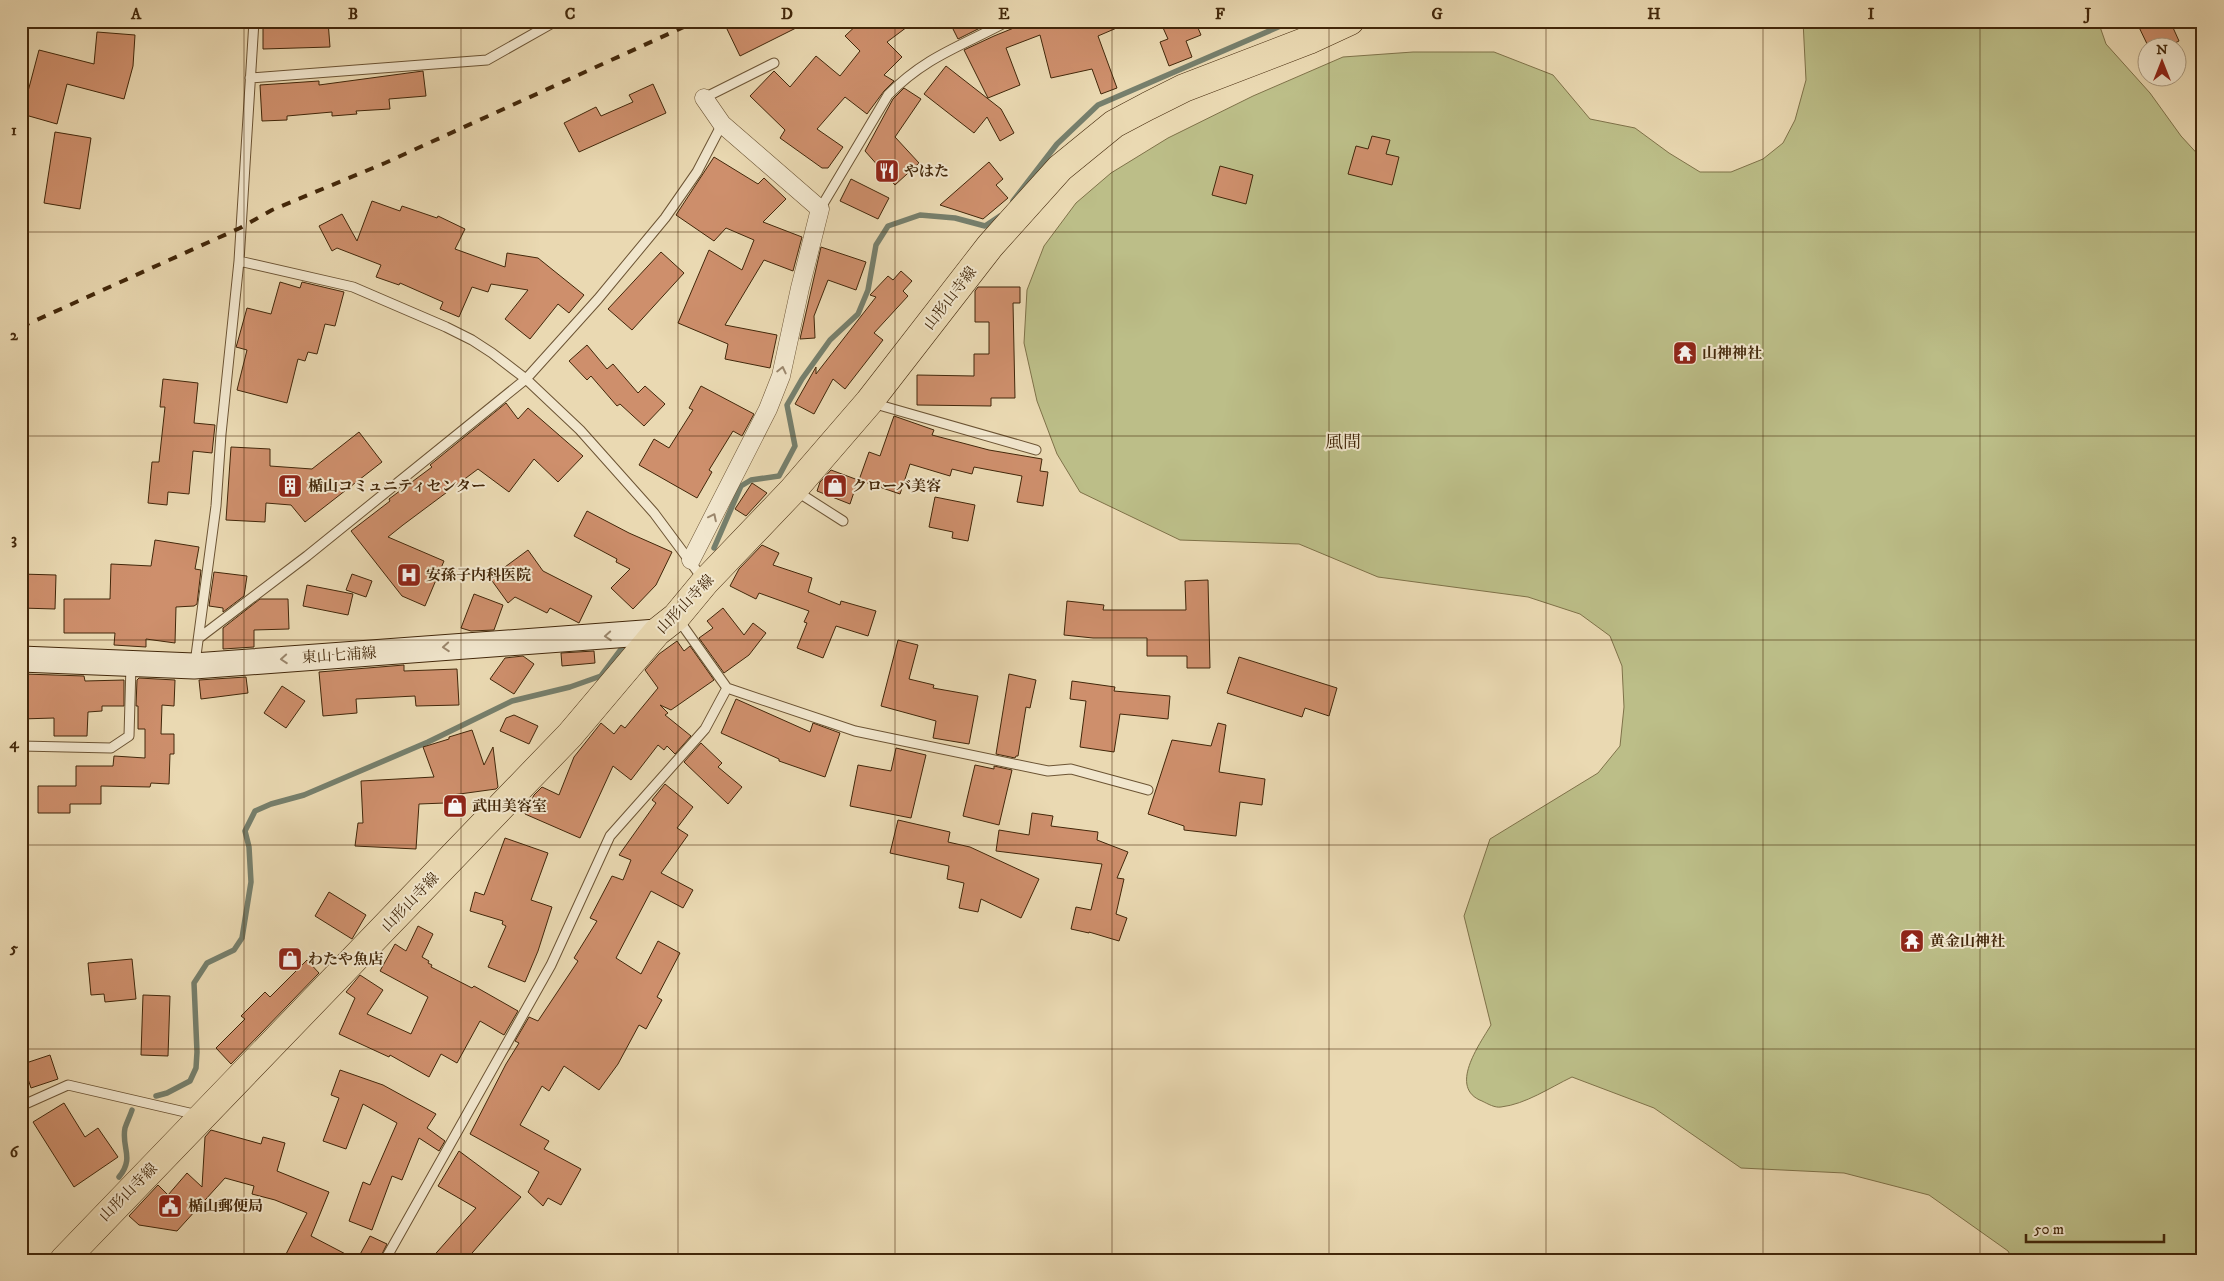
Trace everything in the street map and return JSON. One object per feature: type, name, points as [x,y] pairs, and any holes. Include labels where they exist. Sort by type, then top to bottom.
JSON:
[{"type":"main road","name":"山形山寺線","points":[[64,1260],[570,735],[666,625],[698,571],[794,490],[870,402],[990,246],[1060,168],[1114,124],[1184,88],[1350,21]]},
{"type":"main road","name":"東山七浦線","points":[[21,659],[194,666],[666,625]]},
{"type":"street","points":[[698,571],[781,376],[800,288],[820,209],[722,124],[704,98]]},
{"type":"lane","points":[[194,666],[216,506],[221,434],[239,261],[254,21]]},
{"type":"lane","points":[[250,78],[487,60],[556,21]]},
{"type":"lane","points":[[820,209],[888,95],[903,79],[938,55],[1008,21]]},
{"type":"lane","points":[[704,98],[774,63]]},
{"type":"lane","points":[[199,638],[307,556],[526,378],[598,299],[666,218],[696,172],[722,124]]},
{"type":"lane","points":[[239,261],[353,287],[472,340],[526,378],[580,430],[654,513],[698,571]]},
{"type":"lane","points":[[870,402],[1036,450]]},
{"type":"lane","points":[[794,490],[843,521]]},
{"type":"lane","points":[[666,625],[727,688],[855,731],[1048,771],[1071,769],[1148,790]]},
{"type":"lane","points":[[21,746],[111,748],[129,736],[131,663]]},
{"type":"lane","points":[[385,1260],[551,965],[610,836],[705,729],[727,688]]},
{"type":"lane","points":[[21,1106],[68,1085],[203,1117]]},
{"type":"green space","points":[[1803,21],[2098,21],[2106,44],[2136,77],[2136,88],[2146,88],[2181,136],[2203,160],[2203,1260],[2013,1260],[2008,1251],[1929,1195],[1844,1173],[1741,1168],[1654,1108],[1572,1077],[1519,1103],[1501,1107],[1496,1107],[1472,1095],[1467,1086],[1469,1066],[1491,1025],[1464,916],[1490,839],[1598,773],[1620,746],[1624,707],[1622,666],[1610,636],[1580,614],[1528,597],[1378,577],[1299,544],[1180,540],[1080,492],[1057,454],[1037,401],[1024,343],[1027,290],[1044,246],[1076,203],[1111,173],[1168,138],[1253,96],[1343,57],[1413,52],[1494,52],[1553,75],[1590,119],[1635,128],[1669,153],[1700,172],[1731,172],[1763,159],[1783,143],[1795,120],[1806,80]]},
{"type":"building","points":[[263,21],[328,21],[330,47],[263,49]]},
{"type":"building","points":[[738,21],[810,21],[740,56],[726,27]]},
{"type":"building","points":[[861,21],[915,21],[887,42],[902,57],[884,75],[894,81],[867,114],[845,97],[817,129],[843,147],[828,168],[822,168],[780,138],[785,130],[750,96],[774,71],[790,87],[816,56],[840,76],[860,51],[845,36]]},
{"type":"building","points":[[949,21],[979,21],[982,27],[958,39]]},
{"type":"building","points":[[1031,21],[1133,21],[1098,36],[1117,88],[1101,94],[1092,69],[1051,78],[1040,35],[1006,48],[1020,85],[988,98],[964,50]]},
{"type":"building","points":[[1160,21],[1195,21],[1201,35],[1186,41],[1192,57],[1169,66],[1160,42],[1168,39]]},
{"type":"building","points":[[2136,21],[2170,21],[2178,38],[2144,38]]},
{"type":"building","points":[[97,32],[135,35],[133,66],[124,99],[67,84],[57,124],[22,114],[39,50],[94,64]]},
{"type":"building","points":[[946,66],[1001,109],[1014,133],[1000,141],[987,117],[974,133],[924,94]]},
{"type":"building","points":[[423,71],[426,96],[389,99],[390,109],[356,111],[357,114],[332,116],[332,112],[287,116],[287,120],[262,121],[260,85],[319,81],[319,85]]},
{"type":"building","points":[[653,84],[666,113],[579,152],[564,123],[596,107],[601,116],[633,102],[629,95]]},
{"type":"building","points":[[904,88],[921,99],[895,137],[919,163],[895,185],[865,151],[893,99]]},
{"type":"building","points":[[55,132],[91,138],[80,209],[44,203]]},
{"type":"building","points":[[1372,136],[1390,140],[1386,154],[1399,157],[1392,185],[1348,174],[1356,146],[1368,149]]},
{"type":"building","points":[[714,157],[758,184],[764,178],[786,199],[763,222],[802,237],[793,271],[764,260],[725,325],[777,335],[770,368],[725,359],[728,344],[678,323],[709,250],[742,270],[754,240],[726,228],[714,241],[676,215]]},
{"type":"building","points":[[989,162],[1003,179],[996,185],[1008,198],[983,219],[940,205]]},
{"type":"building","points":[[1220,166],[1253,175],[1246,204],[1212,195]]},
{"type":"building","points":[[851,179],[889,198],[878,219],[840,201]]},
{"type":"building","points":[[372,201],[400,211],[402,206],[437,218],[438,216],[465,229],[455,249],[505,267],[507,253],[538,258],[584,295],[569,313],[558,304],[530,339],[505,319],[528,290],[491,284],[488,292],[472,287],[459,317],[440,309],[443,302],[400,283],[399,285],[376,277],[381,265],[337,248],[332,251],[319,226],[342,214],[357,241]]},
{"type":"building","points":[[821,247],[866,262],[856,290],[828,280],[814,316],[815,338],[800,339]]},
{"type":"building","points":[[661,252],[684,273],[632,330],[608,309]]},
{"type":"building","points":[[901,271],[912,281],[903,291],[908,296],[874,333],[883,340],[845,389],[833,379],[814,414],[795,404],[816,367],[816,374],[876,297],[870,295],[888,276],[893,280]]},
{"type":"building","points":[[280,282],[300,288],[302,282],[344,292],[335,326],[325,324],[317,354],[308,352],[305,361],[298,359],[287,403],[237,390],[247,350],[236,347],[247,308],[271,314]]},
{"type":"building","points":[[978,287],[1020,287],[1020,303],[1013,303],[1015,398],[991,398],[991,406],[917,405],[917,375],[974,376],[974,354],[989,354],[989,322],[975,322],[975,291]]},
{"type":"building","points":[[587,345],[607,369],[613,364],[638,393],[645,386],[665,404],[644,426],[620,404],[617,406],[591,376],[587,380],[569,361]]},
{"type":"building","points":[[163,379],[198,383],[194,423],[215,425],[212,453],[193,451],[189,494],[168,492],[167,505],[148,503],[152,462],[159,462],[165,407],[160,407]]},
{"type":"building","points":[[701,386],[754,414],[742,436],[733,431],[709,470],[712,472],[697,498],[639,465],[654,439],[669,448],[693,410],[689,408]]},
{"type":"building","points":[[506,403],[518,419],[528,408],[583,456],[558,482],[534,459],[509,492],[478,469],[403,525],[388,537],[444,561],[425,606],[402,596],[351,531],[390,501],[389,499],[432,467],[430,465]]},
{"type":"building","points":[[894,416],[934,430],[932,435],[989,450],[1042,459],[1040,471],[1048,472],[1043,506],[1017,502],[1022,476],[974,467],[972,474],[952,469],[950,476],[910,464],[900,494],[859,480],[869,452],[880,456]]},
{"type":"building","name":"楯山コミュニティセンター","points":[[359,432],[382,462],[305,522],[291,505],[266,503],[265,522],[226,520],[231,447],[270,449],[270,466],[312,469]]},
{"type":"building","points":[[831,470],[858,480],[850,504],[817,491],[820,482]]},
{"type":"building","points":[[752,483],[767,493],[746,516],[735,509]]},
{"type":"building","points":[[935,497],[975,505],[968,541],[952,538],[953,532],[929,527]]},
{"type":"building","points":[[587,511],[629,533],[672,552],[656,585],[633,609],[611,588],[630,569],[616,562],[617,559],[574,536]]},
{"type":"building","points":[[155,540],[199,547],[195,569],[201,570],[197,604],[194,606],[176,607],[175,643],[146,639],[146,647],[114,645],[115,633],[64,633],[64,599],[110,599],[111,564],[151,566]]},
{"type":"building","points":[[762,545],[779,553],[773,565],[812,578],[808,592],[840,605],[841,601],[876,611],[868,636],[836,626],[823,658],[797,648],[807,623],[804,622],[809,611],[759,593],[756,599],[730,586],[739,569]]},
{"type":"building","points":[[528,550],[543,571],[592,596],[579,623],[550,608],[547,613],[515,597],[508,603],[490,578]]},
{"type":"building","points":[[214,572],[247,576],[244,596],[223,612],[223,608],[209,606]]},
{"type":"building","points":[[21,574],[56,575],[55,609],[21,608]]},
{"type":"building","points":[[352,574],[372,581],[366,597],[346,590]]},
{"type":"building","points":[[1208,580],[1210,668],[1187,668],[1187,656],[1147,656],[1147,638],[1093,638],[1064,635],[1067,601],[1104,605],[1103,610],[1186,610],[1185,581]]},
{"type":"building","points":[[307,585],[353,594],[348,615],[303,606]]},
{"type":"building","points":[[474,594],[503,605],[494,630],[471,631],[461,628]]},
{"type":"building","points":[[260,599],[288,599],[289,629],[254,630],[254,647],[223,649],[223,628]]},
{"type":"building","points":[[723,608],[744,635],[753,623],[766,633],[749,655],[724,673],[699,638],[713,628],[707,621]]},
{"type":"building","points":[[898,640],[918,645],[909,679],[934,685],[933,688],[978,696],[969,744],[933,738],[936,721],[881,706]]},
{"type":"building","points":[[677,641],[684,651],[690,646],[714,680],[671,710],[660,705],[668,713],[665,715],[691,736],[675,754],[667,746],[664,750],[658,745],[631,780],[613,766],[580,838],[525,814],[534,795],[542,787],[559,795],[574,757],[601,723],[614,734],[621,725],[625,728],[658,688],[645,670],[659,654]]},
{"type":"building","points":[[594,651],[595,663],[562,666],[561,653]]},
{"type":"building","points":[[523,656],[534,664],[514,694],[490,679],[505,658]]},
{"type":"building","points":[[1239,657],[1337,688],[1329,716],[1305,708],[1302,717],[1227,693]]},
{"type":"building","points":[[404,665],[404,671],[457,669],[459,705],[416,706],[415,696],[356,699],[357,713],[323,716],[319,672]]},
{"type":"building","points":[[24,674],[84,676],[85,681],[124,680],[124,706],[102,706],[102,711],[88,712],[87,736],[54,736],[54,718],[21,719],[21,685],[24,685]]},
{"type":"building","points":[[1009,674],[1036,680],[1030,708],[1026,707],[1018,756],[1015,758],[996,754]]},
{"type":"building","points":[[246,677],[248,693],[201,699],[199,680]]},
{"type":"building","points":[[139,678],[175,680],[174,706],[162,705],[161,734],[174,734],[174,754],[170,754],[169,784],[151,783],[150,787],[101,786],[101,804],[70,804],[70,813],[38,813],[38,786],[76,786],[76,766],[113,766],[114,756],[145,758],[145,729],[138,729],[138,706],[136,706],[137,680]]},
{"type":"building","points":[[1072,681],[1115,687],[1114,691],[1170,696],[1168,719],[1120,714],[1114,752],[1080,747],[1086,701],[1070,699]]},
{"type":"building","points":[[282,686],[305,701],[286,728],[264,713]]},
{"type":"building","points":[[736,699],[810,732],[813,723],[840,733],[825,777],[779,761],[779,759],[721,733]]},
{"type":"building","points":[[514,715],[538,726],[529,744],[500,731],[506,718]]},
{"type":"building","points":[[1218,723],[1226,725],[1219,772],[1265,779],[1262,805],[1240,802],[1236,836],[1184,830],[1184,826],[1148,814],[1172,740],[1211,746]]},
{"type":"building","points":[[472,730],[484,765],[493,747],[498,787],[496,789],[445,796],[445,803],[419,804],[416,849],[355,846],[358,823],[363,823],[361,781],[434,777],[423,747]]},
{"type":"building","points":[[701,743],[722,763],[718,767],[742,787],[728,804],[684,762]]},
{"type":"building","points":[[896,748],[926,755],[911,818],[850,806],[858,765],[891,771]]},
{"type":"building","points":[[975,765],[994,769],[994,766],[1012,770],[999,825],[963,816]]},
{"type":"building","points":[[665,784],[693,807],[677,828],[688,835],[661,873],[693,890],[683,908],[651,891],[616,958],[641,974],[658,941],[680,953],[657,997],[662,1000],[646,1029],[639,1025],[618,1064],[599,1090],[564,1066],[549,1091],[542,1086],[520,1125],[549,1141],[544,1149],[581,1169],[561,1205],[548,1198],[543,1206],[528,1192],[539,1172],[470,1134],[519,1043],[515,1041],[529,1017],[538,1021],[578,961],[574,958],[597,921],[590,918],[612,876],[623,880],[631,860],[619,855],[656,803],[652,800]]},
{"type":"building","points":[[1032,813],[1053,816],[1051,826],[1098,832],[1097,840],[1128,852],[1117,878],[1124,879],[1116,914],[1127,918],[1119,941],[1071,929],[1076,907],[1091,910],[1102,864],[996,851],[999,830],[1029,835]]},
{"type":"building","points":[[898,820],[950,832],[948,842],[970,847],[1039,879],[1021,918],[981,899],[978,912],[959,908],[964,883],[947,879],[949,866],[890,853]]},
{"type":"building","points":[[505,838],[548,853],[531,900],[552,907],[538,951],[525,982],[488,967],[506,926],[502,924],[503,921],[470,911],[475,892],[484,895]]},
{"type":"building","points":[[329,892],[366,915],[352,939],[315,916]]},
{"type":"building","points":[[418,926],[433,934],[422,957],[429,961],[428,963],[432,965],[431,967],[472,988],[474,986],[518,1011],[504,1035],[480,1021],[457,1063],[441,1054],[429,1077],[390,1055],[389,1057],[339,1034],[355,998],[346,992],[360,975],[383,990],[367,1014],[411,1034],[428,997],[380,971],[395,944],[406,951]]},
{"type":"building","points":[[132,959],[136,999],[105,1002],[104,994],[91,995],[88,963]]},
{"type":"building","points":[[307,960],[319,973],[231,1064],[216,1048],[245,1019],[241,1016],[265,992],[270,997]]},
{"type":"building","points":[[143,995],[170,996],[168,1056],[141,1055]]},
{"type":"building","points":[[50,1055],[58,1079],[31,1088],[23,1064]]},
{"type":"building","points":[[340,1070],[383,1085],[436,1114],[427,1128],[445,1141],[439,1151],[419,1138],[402,1180],[392,1176],[372,1230],[349,1221],[363,1182],[370,1185],[397,1123],[363,1104],[346,1149],[323,1141],[339,1098],[331,1095]]},
{"type":"building","points":[[64,1103],[85,1137],[98,1128],[118,1157],[74,1187],[33,1122]]},
{"type":"building","points":[[211,1130],[261,1144],[263,1137],[285,1143],[277,1171],[329,1192],[311,1236],[357,1260],[283,1260],[307,1213],[275,1200],[252,1194],[254,1186],[225,1178],[177,1231],[139,1225],[129,1216],[158,1185],[168,1195],[187,1173],[202,1187],[205,1137]]},
{"type":"building","points":[[459,1151],[521,1197],[466,1260],[430,1260],[476,1208],[438,1186]]},
{"type":"building","points":[[370,1236],[387,1244],[379,1260],[357,1260]]},
{"type":"waterway","points":[[1013,201],[1057,144],[1098,105],[1292,21]]},
{"type":"waterway","points":[[714,548],[741,486],[751,480],[779,476],[795,446],[787,405],[802,379],[830,340],[858,314],[868,290],[876,245],[888,226],[920,215],[955,218],[985,226],[1000,216]]},
{"type":"waterway","points":[[156,1096],[167,1093],[190,1081],[196,1068],[197,1052],[194,983],[207,963],[234,950],[242,938],[251,882],[249,847],[245,831],[255,811],[271,804],[304,795],[428,742],[512,701],[570,687],[601,676],[622,648]]},
{"type":"waterway","points":[[119,1177],[126,1164],[124,1135],[132,1110]]},
{"type":"railway","points":[[21,327],[240,228],[272,210],[385,163],[697,21]]},
{"type":"place","name":"やはた","points":[[887,171]]},
{"type":"place","name":"山神神社","points":[[1685,353]]},
{"type":"place","name":"楯山コミュニティセンター","points":[[290,486]]},
{"type":"place","name":"クローバ美容","points":[[835,486]]},
{"type":"place","name":"安孫子内科医院","points":[[409,575]]},
{"type":"place","name":"武田美容室","points":[[455,806]]},
{"type":"place","name":"黄金山神社","points":[[1912,941]]},
{"type":"place","name":"わたや魚店","points":[[290,959]]},
{"type":"place","name":"楯山郵便局","points":[[170,1206]]},
{"type":"district","name":"風間","points":[[1343,442]]}]
